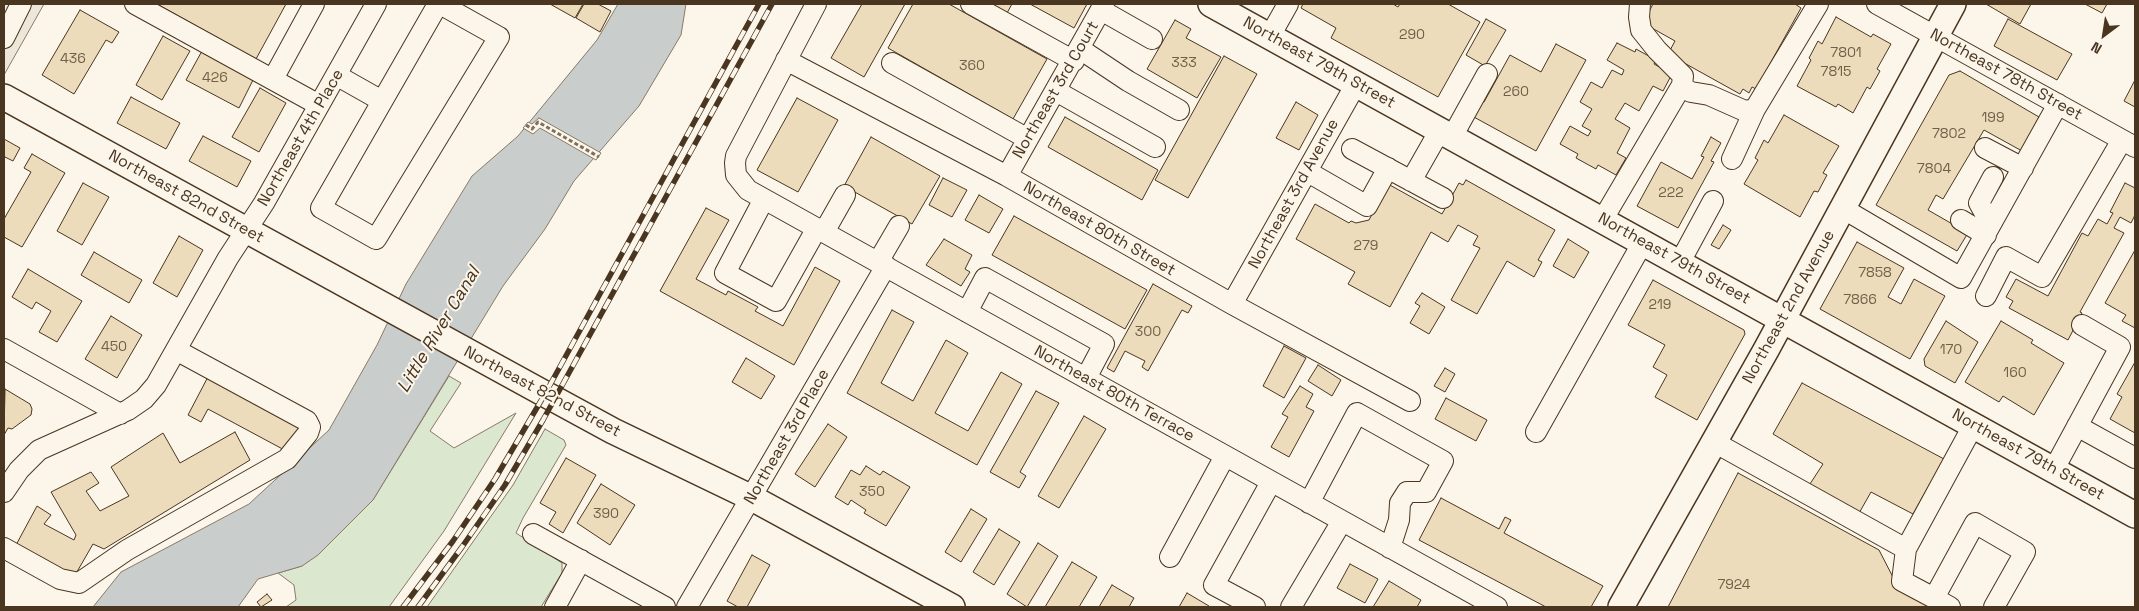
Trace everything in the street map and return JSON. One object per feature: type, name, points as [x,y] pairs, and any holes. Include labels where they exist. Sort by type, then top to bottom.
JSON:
[{"type":"main road","name":"Northeast 79th Street","points":[[1211,4],[1238,10],[1270,36],[1783,318],[2135,515]]},
{"type":"main road","name":"Northeast 2nd Avenue","points":[[1621,607],[1783,318],[1953,4]]},
{"type":"main road","name":"Northeast 82nd Street","points":[[4,97],[613,431],[752,498],[952,607]]},
{"type":"street","points":[[4,38],[22,4]]},
{"type":"street","points":[[135,4],[319,105]]},
{"type":"street","points":[[273,80],[314,4]]},
{"type":"street","name":"Northeast 4th Place","points":[[4,492],[19,470],[39,450],[62,438],[120,414],[136,405],[149,392],[176,350],[228,258],[264,203],[376,4]]},
{"type":"street","points":[[439,4],[499,38],[376,239],[322,208],[382,101],[439,4]]},
{"type":"street","points":[[786,60],[816,4]]},
{"type":"street","points":[[971,4],[1077,55],[1179,110]]},
{"type":"street","points":[[1270,36],[1288,4]]},
{"type":"street","points":[[1603,219],[1681,87],[1683,76],[1657,50],[1641,30],[1638,17],[1640,4]]},
{"type":"street","name":"Northeast 78th Street","points":[[1877,4],[2129,144]]},
{"type":"street","points":[[1103,7],[1152,38]]},
{"type":"street","name":"Northeast 3rd Court","points":[[1007,176],[1103,7]]},
{"type":"street","points":[[1732,159],[1755,109],[1814,10]]},
{"type":"street","name":"Northeast 80th Terrace","points":[[786,60],[740,146],[735,163],[736,175],[748,190],[1497,607]]},
{"type":"street","name":"Northeast 80th Street","points":[[786,60],[1007,176],[1232,304],[1410,401]]},
{"type":"street","points":[[892,63],[1028,139]]},
{"type":"street","points":[[1412,181],[1487,74]]},
{"type":"street","points":[[336,75],[382,101]]},
{"type":"street","name":"Northeast 3rd Avenue","points":[[1232,304],[1356,84]]},
{"type":"street","points":[[1681,87],[1691,92],[1729,103],[1745,111],[1755,109]]},
{"type":"street","points":[[1056,91],[1155,147]]},
{"type":"street","points":[[1842,208],[1961,278],[2058,104]]},
{"type":"street","points":[[1986,296],[2006,257],[2042,277],[2129,144]]},
{"type":"street","points":[[1984,148],[2023,168]]},
{"type":"street","points":[[1352,149],[1443,198]]},
{"type":"street","points":[[1308,172],[1367,206],[1388,168]]},
{"type":"street","points":[[1990,226],[1979,203],[1993,177]]},
{"type":"street","points":[[764,199],[725,274],[776,301],[820,230],[845,195]]},
{"type":"street","points":[[1680,262],[1713,201]]},
{"type":"street","points":[[1961,220],[1990,226]]},
{"type":"street","name":"Northeast 3rd Place","points":[[687,607],[752,498],[882,264],[899,226]]},
{"type":"street","points":[[1536,432],[1643,242]]},
{"type":"street","points":[[967,312],[985,278],[1104,344],[1086,378]]},
{"type":"street","points":[[2054,469],[2120,346],[2082,325]]},
{"type":"street","points":[[4,349],[120,414]]},
{"type":"street","points":[[4,548],[60,579],[79,583],[127,550],[287,459],[308,433],[310,427],[308,421],[176,350]]},
{"type":"street","points":[[1309,503],[1357,413],[1444,461],[1426,492],[1407,492],[1400,503],[1399,520],[1390,548]]},
{"type":"street","points":[[1974,424],[1906,549],[1902,581],[1942,603],[1975,523],[2025,552],[1994,607]]},
{"type":"street","points":[[2077,426],[2135,458]]},
{"type":"street","points":[[1714,442],[1906,549]]},
{"type":"street","points":[[1170,557],[1225,456]]},
{"type":"street","points":[[1255,607],[1214,585],[1271,482]]},
{"type":"street","points":[[1291,607],[1342,521]]},
{"type":"street","points":[[533,534],[665,607]]},
{"type":"street","points":[[555,607],[581,560]]},
{"type":"path","points":[[526,125],[532,129],[538,122],[599,157]]},
{"type":"green space","points":[[449,376],[461,383],[430,431],[454,448],[516,413],[444,531],[389,607],[286,607],[296,600],[294,585],[278,573],[302,566],[373,500]]},
{"type":"green space","points":[[545,429],[564,440],[566,445],[516,533],[562,563],[562,573],[541,607],[427,607],[513,485]]},
{"type":"shaded area","points":[[4,4],[44,4],[4,75]]},
{"type":"water","name":"Little River Canal","points":[[618,4],[686,4],[681,35],[639,106],[574,181],[545,229],[503,286],[373,500],[318,555],[302,566],[258,579],[238,607],[93,607],[121,572],[249,504],[329,430],[377,345],[406,284],[472,176],[518,136],[597,40]]},
{"type":"pier","points":[[539,118],[601,153],[596,160],[540,128],[533,134],[523,128],[528,122],[532,124]]},
{"type":"building","points":[[157,4],[286,4],[256,59]]},
{"type":"building","points":[[550,4],[583,4],[575,18]]},
{"type":"building","points":[[584,4],[598,4],[611,11],[600,32],[576,18]]},
{"type":"building","points":[[862,4],[905,4],[864,77],[831,58]]},
{"type":"building","points":[[913,4],[949,4],[1047,59],[1013,119],[888,48]]},
{"type":"building","points":[[985,4],[1012,4],[1007,13],[999,8],[997,11]]},
{"type":"building","points":[[1030,4],[1087,4],[1074,28]]},
{"type":"building","points":[[1303,4],[1393,4],[1398,7],[1400,4],[1448,4],[1480,22],[1438,97],[1331,38],[1336,28],[1301,8]]},
{"type":"building","points":[[1653,4],[1795,4],[1801,8],[1756,89],[1752,87],[1749,93],[1743,89],[1740,94],[1668,54],[1675,41],[1643,23]]},
{"type":"building","points":[[1986,4],[2031,4],[2020,24]]},
{"type":"building","points":[[2085,4],[2107,4],[2102,13]]},
{"type":"building","points":[[80,10],[119,32],[112,43],[106,40],[74,94],[42,75]]},
{"type":"building","points":[[1836,17],[1871,37],[1873,34],[1891,44],[1877,69],[1880,71],[1870,89],[1867,87],[1853,113],[1838,104],[1836,107],[1797,86],[1811,60],[1809,58],[1818,41],[1822,44]]},
{"type":"building","points":[[1486,19],[1506,30],[1485,66],[1466,55]]},
{"type":"building","points":[[2008,19],[2072,54],[2057,80],[1994,46]]},
{"type":"building","points":[[1175,20],[1191,29],[1186,38],[1221,57],[1197,98],[1147,69]]},
{"type":"building","points":[[163,36],[190,51],[162,100],[136,85]]},
{"type":"building","points":[[1617,43],[1635,52],[1636,49],[1656,60],[1654,64],[1672,74],[1663,91],[1653,86],[1639,111],[1625,103],[1615,119],[1630,128],[1617,153],[1626,158],[1616,175],[1598,165],[1596,169],[1576,158],[1578,154],[1560,144],[1570,126],[1588,136],[1591,131],[1582,126],[1592,109],[1580,102],[1591,82],[1602,88],[1612,70],[1622,75],[1624,70],[1607,60]]},
{"type":"building","points":[[1556,44],[1586,60],[1536,151],[1472,116],[1480,101],[1484,102],[1510,55],[1541,72]]},
{"type":"building","points":[[202,51],[254,78],[239,108],[186,80]]},
{"type":"building","points":[[1224,56],[1257,74],[1188,198],[1155,180]]},
{"type":"building","points":[[1960,71],[2039,117],[2022,151],[1984,130],[1943,199],[1936,195],[1928,210],[1968,233],[1957,251],[1876,205],[1949,75]]},
{"type":"building","points":[[2135,80],[2135,107],[2124,101]]},
{"type":"building","points":[[260,88],[286,103],[259,152],[232,137]]},
{"type":"building","points":[[131,97],[180,123],[166,149],[117,123]]},
{"type":"building","points":[[797,98],[838,120],[798,192],[757,170]]},
{"type":"building","points":[[1296,102],[1318,115],[1299,150],[1276,138]]},
{"type":"building","points":[[1784,115],[1839,146],[1823,173],[1827,175],[1818,192],[1814,191],[1800,217],[1744,184],[1758,160],[1755,158],[1764,140],[1768,143]]},
{"type":"building","points":[[1065,117],[1158,170],[1142,200],[1048,147]]},
{"type":"building","points":[[203,136],[251,161],[237,187],[189,161]]},
{"type":"building","points":[[871,137],[940,176],[912,224],[844,186]]},
{"type":"building","points":[[1711,137],[1721,143],[1711,161],[1714,162],[1678,228],[1637,206],[1661,162],[1692,179],[1704,157],[1701,156]]},
{"type":"building","points":[[4,139],[20,148],[13,161],[5,157],[4,160]]},
{"type":"building","points":[[32,154],[65,173],[22,247],[4,237],[4,219],[31,172],[24,168]]},
{"type":"building","points":[[943,178],[967,190],[952,217],[929,205]]},
{"type":"building","points":[[1466,180],[1555,230],[1538,260],[1542,262],[1534,277],[1507,261],[1477,314],[1451,300],[1480,248],[1473,245],[1478,236],[1458,225],[1448,242],[1431,232],[1390,307],[1348,284],[1355,272],[1296,239],[1315,204],[1349,223],[1351,221],[1356,223],[1369,220],[1388,184],[1442,214],[1459,183],[1463,185]]},
{"type":"building","points":[[83,183],[109,197],[82,245],[57,231]]},
{"type":"building","points":[[2125,183],[2135,188],[2135,215],[2131,223],[2120,217],[2114,228],[2124,233],[2080,312],[2082,313],[2068,340],[2009,308],[2013,301],[2006,297],[2016,279],[2048,296],[2082,233],[2088,236],[2098,219],[2107,224],[2113,213],[2110,212]]},
{"type":"building","points":[[979,195],[1003,209],[989,233],[965,220]]},
{"type":"building","points":[[706,208],[729,220],[696,279],[726,295],[728,291],[758,307],[755,311],[783,326],[815,267],[840,281],[794,365],[660,291]]},
{"type":"building","points":[[1014,216],[1147,290],[1125,329],[992,255]]},
{"type":"building","points":[[1723,225],[1731,230],[1719,249],[1711,245]]},
{"type":"building","points":[[179,236],[203,250],[177,297],[153,283]]},
{"type":"building","points":[[944,239],[972,255],[965,269],[970,272],[961,286],[926,265]]},
{"type":"building","points":[[1568,239],[1589,252],[1574,278],[1553,266]]},
{"type":"building","points":[[1857,242],[1904,268],[1888,297],[1901,304],[1914,279],[1945,296],[1910,359],[1820,309]]},
{"type":"building","points":[[2135,250],[2135,328],[2122,321],[2126,315],[2105,303]]},
{"type":"building","points":[[94,252],[142,280],[129,303],[81,275]]},
{"type":"building","points":[[28,269],[82,301],[57,342],[39,332],[51,311],[36,302],[32,309],[12,297]]},
{"type":"building","points":[[1653,280],[1744,330],[1745,334],[1697,420],[1655,397],[1667,375],[1653,367],[1665,345],[1628,325]]},
{"type":"building","points":[[1153,284],[1192,306],[1188,313],[1182,310],[1148,371],[1142,367],[1145,361],[1125,351],[1114,372],[1107,368]]},
{"type":"building","points":[[1422,293],[1445,307],[1429,334],[1410,323],[1420,306],[1415,303]]},
{"type":"building","points":[[892,310],[914,322],[881,383],[913,401],[946,340],[968,353],[935,413],[968,431],[1001,372],[1022,384],[977,465],[847,393]]},
{"type":"building","points":[[111,316],[142,335],[117,378],[85,359]]},
{"type":"building","points":[[1946,321],[1978,342],[1955,383],[1925,366],[1924,359]]},
{"type":"building","points":[[2001,321],[2033,340],[2031,343],[2064,363],[2034,415],[2003,396],[1999,402],[1965,382]]},
{"type":"building","points":[[1284,346],[1306,358],[1284,398],[1263,386]]},
{"type":"building","points":[[746,358],[775,376],[761,399],[732,382]]},
{"type":"building","points":[[2135,362],[2135,433],[2110,419],[2122,397],[2117,394]]},
{"type":"building","points":[[1318,365],[1341,380],[1332,396],[1308,381]]},
{"type":"building","points":[[1445,368],[1455,374],[1445,392],[1434,386]]},
{"type":"building","points":[[210,373],[305,425],[290,453],[208,409],[201,422],[188,415]]},
{"type":"building","points":[[1802,383],[1944,459],[1913,514],[1871,492],[1858,515],[1808,487],[1823,464],[1773,434]]},
{"type":"building","points":[[1300,386],[1313,394],[1306,407],[1314,411],[1289,457],[1271,447],[1288,417],[1282,414]]},
{"type":"building","points":[[5,389],[30,404],[32,409],[31,415],[12,429],[8,428],[4,435]]},
{"type":"building","points":[[1036,391],[1059,403],[1020,472],[1026,476],[1019,488],[990,472]]},
{"type":"building","points":[[1446,398],[1487,420],[1476,441],[1435,419]]},
{"type":"building","points":[[1084,416],[1106,429],[1059,508],[1038,496]]},
{"type":"building","points":[[828,424],[847,437],[815,487],[795,474]]},
{"type":"building","points":[[235,432],[250,460],[104,549],[93,544],[74,577],[16,545],[37,506],[51,515],[44,524],[74,540],[76,535],[51,492],[91,472],[99,483],[86,491],[100,511],[129,496],[111,467],[163,433],[180,463]]},
{"type":"building","points":[[566,458],[596,475],[563,533],[549,524],[556,512],[540,503]]},
{"type":"building","points":[[866,466],[880,475],[883,471],[910,487],[886,526],[864,513],[866,510],[851,500],[848,505],[835,497],[851,470],[860,475]]},
{"type":"building","points":[[1738,473],[1879,550],[1897,585],[1938,607],[1668,607]]},
{"type":"building","points":[[601,484],[635,505],[610,545],[577,523]]},
{"type":"building","points":[[1441,498],[1499,529],[1505,517],[1511,520],[1504,533],[1603,586],[1591,607],[1546,607],[1419,540]]},
{"type":"building","points":[[971,509],[987,519],[961,562],[945,552]]},
{"type":"building","points":[[999,529],[1020,542],[994,585],[973,572]]},
{"type":"building","points":[[1038,543],[1058,556],[1027,607],[1007,594]]},
{"type":"building","points":[[752,555],[770,565],[747,607],[738,607],[727,601]]},
{"type":"building","points":[[1072,562],[1097,577],[1079,607],[1045,607]]},
{"type":"building","points":[[1350,564],[1378,579],[1365,603],[1337,588]]},
{"type":"building","points":[[1389,581],[1421,600],[1417,607],[1373,607]]},
{"type":"building","points":[[1112,585],[1134,598],[1129,607],[1099,607]]},
{"type":"building","points":[[1187,593],[1209,606],[1179,607]]},
{"type":"building","points":[[267,594],[272,600],[261,607],[257,602]]},
{"type":"railway","points":[[403,607],[453,541],[495,479],[545,394],[759,4]]},
{"type":"railway","points":[[418,607],[505,485],[543,420],[772,4]]}]
